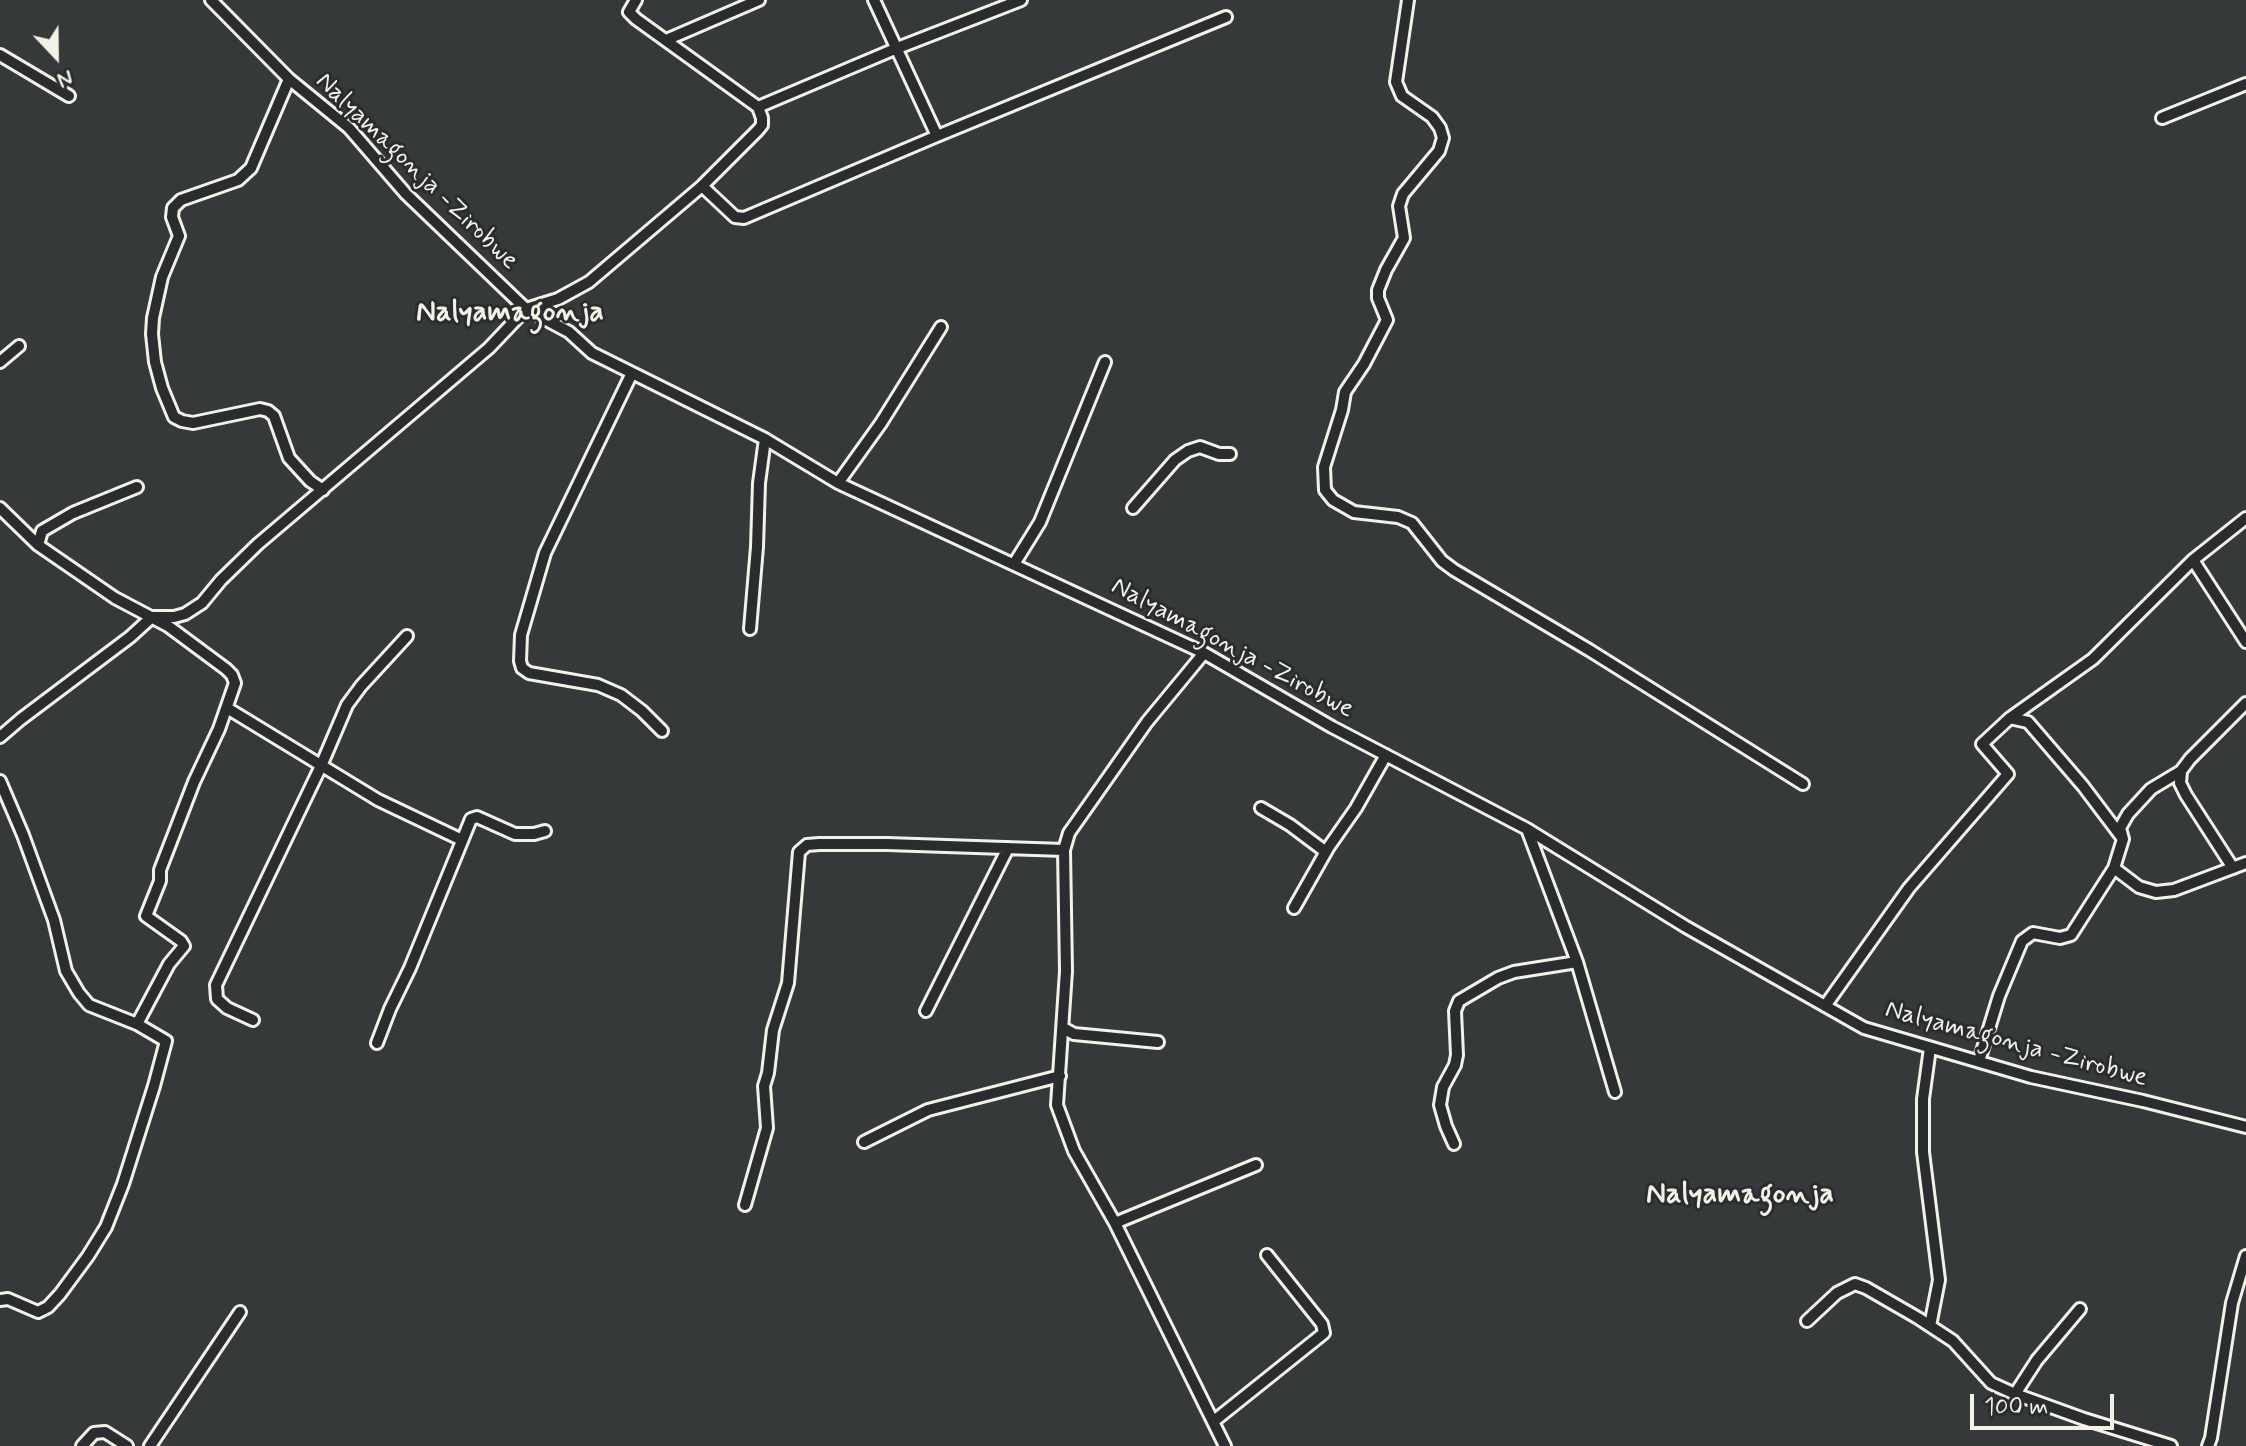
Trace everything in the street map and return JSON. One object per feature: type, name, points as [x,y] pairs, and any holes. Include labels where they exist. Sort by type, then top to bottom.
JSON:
[{"type":"street","name":"Nalyamagonja -Zirobwe","points":[[211,0],[289,79],[349,128],[406,194],[526,309],[569,332],[592,353],[765,439],[838,483],[1204,653],[1321,721],[1527,829],[1686,927],[1864,1028],[2031,1077],[2158,1104],[2246,1127]]},
{"type":"street","points":[[0,737],[152,617],[185,614],[202,603],[258,544],[489,348],[526,309],[558,299],[589,282],[702,186],[758,130],[762,118],[758,107],[629,12],[636,0]]},
{"type":"street","points":[[666,40],[759,0]]},
{"type":"street","points":[[874,0],[937,136]]},
{"type":"street","points":[[758,107],[1021,0]]},
{"type":"street","points":[[1408,0],[1396,82],[1402,96],[1432,117],[1443,138],[1439,151],[1403,194],[1399,206],[1404,238],[1378,290],[1387,320],[1345,392],[1324,467],[1325,490],[1333,500],[1354,512],[1398,517],[1412,523],[1442,561],[1454,570],[1803,784]]},
{"type":"street","points":[[702,186],[735,217],[744,218],[1226,17]]},
{"type":"street","points":[[0,55],[69,96]]},
{"type":"street","points":[[289,79],[251,168],[238,180],[181,200],[173,208],[172,217],[179,236],[162,277],[152,334],[155,362],[174,417],[193,423],[260,409],[268,411],[274,416],[289,458],[323,490]]},
{"type":"street","points":[[2162,118],[2246,84]]},
{"type":"street","points":[[838,483],[881,423],[941,327]]},
{"type":"street","points":[[0,362],[19,346]]},
{"type":"street","points":[[1014,564],[1040,522],[1105,362]]},
{"type":"street","points":[[632,373],[545,553],[521,635],[520,661],[522,668],[529,673],[598,685],[621,695],[662,731]]},
{"type":"street","points":[[750,629],[759,483],[765,439]]},
{"type":"street","points":[[1133,508],[1175,460],[1188,451],[1200,447],[1219,454],[1230,454]]},
{"type":"street","points":[[38,545],[42,531],[52,525],[137,487]]},
{"type":"street","points":[[0,508],[38,545],[115,598],[168,626],[232,675],[235,683],[160,870],[160,881],[146,916],[184,946],[169,964],[137,1024]]},
{"type":"street","points":[[1825,1006],[1909,888],[2008,774],[1982,744],[2010,718],[2093,659],[2193,560],[2246,518]]},
{"type":"street","points":[[2193,560],[2246,642]]},
{"type":"street","points":[[253,1020],[227,1008],[217,999],[216,985],[347,705],[407,636]]},
{"type":"street","points":[[1204,653],[1147,722],[1069,833],[1064,850],[1066,971],[1057,1105],[1074,1151],[1115,1223],[1225,1446]]},
{"type":"street","points":[[1979,1061],[1999,996],[2022,941],[2033,933],[2060,938],[2071,935],[2114,868],[2123,839],[2120,828],[2139,800],[2181,771],[2246,703]]},
{"type":"street","points":[[227,708],[378,800],[462,840]]},
{"type":"street","points":[[2010,718],[2028,722],[2123,839]]},
{"type":"street","points":[[1294,908],[1386,755]]},
{"type":"street","points":[[2181,771],[2180,783],[2186,795],[2233,868]]},
{"type":"street","points":[[0,781],[3,797],[23,835],[54,920],[66,971],[79,993],[89,1005],[137,1024],[166,1041],[123,1184],[106,1227],[88,1256],[48,1307],[38,1312],[8,1299],[0,1300]]},
{"type":"street","points":[[1261,808],[1326,852]]},
{"type":"street","points":[[377,1043],[471,819],[474,817],[515,834],[545,831]]},
{"type":"street","points":[[1527,829],[1577,962],[1615,1092]]},
{"type":"street","points":[[745,1205],[767,1128],[764,1086],[773,1030],[788,983],[799,852],[807,845],[819,844],[1064,850]]},
{"type":"street","points":[[926,1011],[1008,848]]},
{"type":"street","points":[[2114,868],[2139,887],[2156,892],[2174,890],[2246,863]]},
{"type":"street","points":[[1454,1144],[1440,1105],[1443,1087],[1457,1055],[1455,1011],[1459,1001],[1514,972],[1577,962]]},
{"type":"street","points":[[1063,1028],[1074,1034],[1158,1042]]},
{"type":"street","points":[[1930,1048],[1923,1099],[1923,1152],[1939,1280],[1930,1326]]},
{"type":"street","points":[[864,1142],[928,1110],[1060,1076]]},
{"type":"street","points":[[1115,1223],[1256,1165]]},
{"type":"street","points":[[1214,1421],[1324,1333],[1322,1324],[1267,1255]]},
{"type":"street","points":[[2208,1446],[2232,1303],[2246,1256]]},
{"type":"street","points":[[1807,1321],[1837,1293],[1855,1284],[1953,1341],[1991,1383],[2015,1394],[2171,1446]]},
{"type":"street","points":[[2015,1394],[2037,1360],[2080,1309]]},
{"type":"street","points":[[150,1446],[240,1312]]},
{"type":"street","points":[[82,1446],[94,1433],[105,1432],[127,1446]]},
{"type":"district","name":"Nalyamagonja","points":[[510,314]]},
{"type":"district","name":"Nalyamagonja","points":[[1740,1196]]}]
